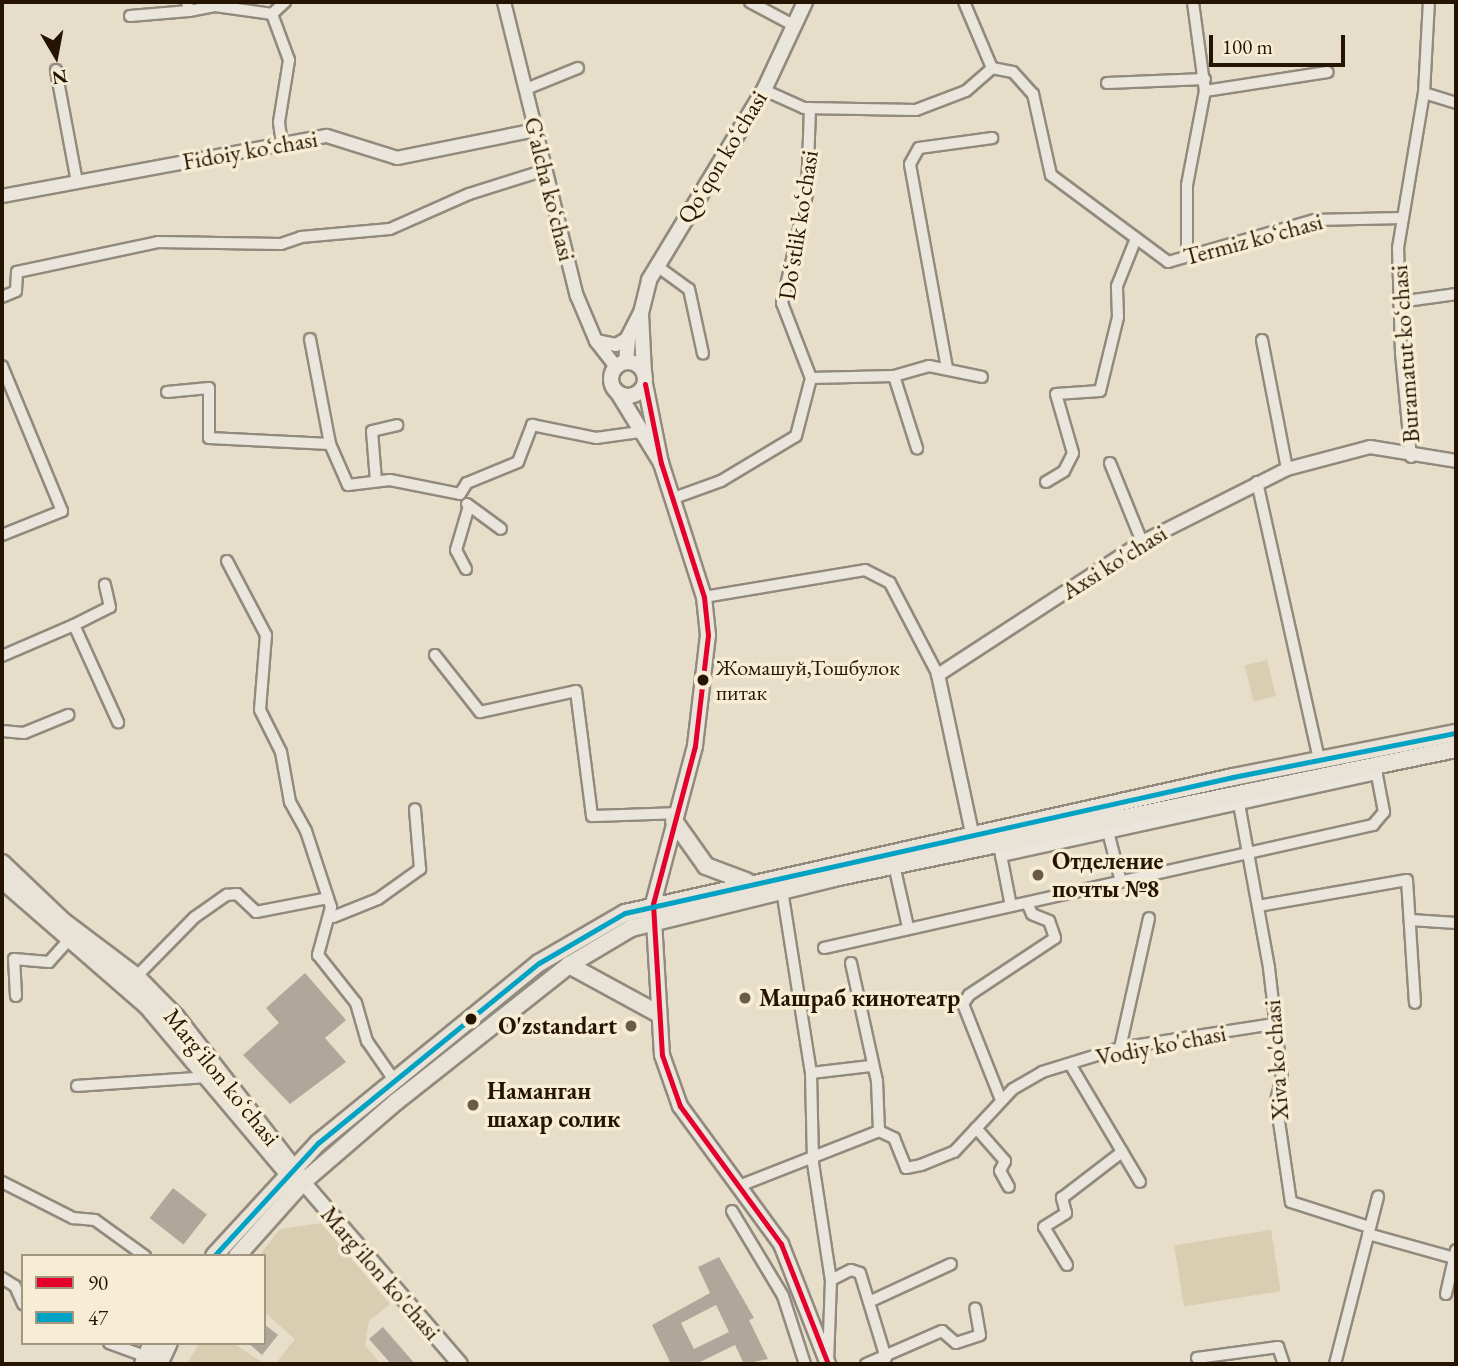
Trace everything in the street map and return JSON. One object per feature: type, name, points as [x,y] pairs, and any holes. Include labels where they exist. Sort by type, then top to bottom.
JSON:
[{"type":"main road","name":"Qoʻqon koʻchasi","points":[[662,463],[640,432],[611,377],[621,365],[628,338],[641,313],[657,266],[764,90],[805,2]]},
{"type":"main road","name":"Qoʻqon koʻchasi","points":[[641,313],[645,378],[662,463],[704,597],[708,635],[695,746],[651,920],[657,1013],[664,1069],[675,1095],[781,1244],[802,1287],[828,1363]]},
{"type":"main road","points":[[618,393],[634,396],[645,378],[621,365]]},
{"type":"main road","points":[[216,1254],[290,1168],[539,963],[584,933],[653,904],[1319,759],[1456,733]]},
{"type":"main road","points":[[239,1254],[303,1182],[569,965],[651,920],[894,865],[1000,849],[1376,770],[1456,749]]},
{"type":"main road","points":[[675,817],[706,866],[749,882]]},
{"type":"main road","name":"Margʻilon koʻchasi","points":[[2,863],[207,1052],[290,1168]]},
{"type":"main road","name":"Margʻilon koʻchasi","points":[[2,880],[68,941],[131,982],[303,1182]]},
{"type":"main road","points":[[569,965],[657,1013]]},
{"type":"main road","name":"Marg'ilon ko'chasi","points":[[303,1182],[460,1364]]},
{"type":"main road","points":[[150,1357],[166,1345]]},
{"type":"street","points":[[272,14],[285,2]]},
{"type":"street","name":"Gʻalcha koʻchasi","points":[[504,2],[577,296],[596,341],[621,365]]},
{"type":"street","points":[[750,2],[795,26]]},
{"type":"street","points":[[764,90],[810,108],[916,110],[966,91],[992,68],[964,2]]},
{"type":"street","points":[[1187,256],[1187,185],[1205,85],[1193,2]]},
{"type":"street","name":"Buramatut koʻchasi","points":[[1411,457],[1399,302],[1403,218],[1424,93],[1429,2]]},
{"type":"street","points":[[130,16],[188,6],[215,6],[272,14]]},
{"type":"street","points":[[272,14],[289,60],[279,122],[282,144]]},
{"type":"street","points":[[526,89],[578,68]]},
{"type":"street","name":"Termiz koʻchasi","points":[[992,68],[1020,76],[1033,94],[1051,176],[1161,260],[1187,256],[1314,220],[1403,218]]},
{"type":"street","points":[[56,70],[77,182]]},
{"type":"street","points":[[1107,83],[1205,85],[1328,72]]},
{"type":"street","points":[[1424,93],[1456,103]]},
{"type":"street","name":"Doʻstlik koʻchasi","points":[[810,108],[807,194],[782,303],[811,379]]},
{"type":"street","name":"Fidoiy koʻchasi","points":[[2,196],[335,136],[378,153],[410,157],[536,130]]},
{"type":"street","points":[[947,368],[910,164],[919,148],[992,138]]},
{"type":"street","points":[[2,297],[16,291],[17,272],[158,242],[281,244],[301,237],[390,229],[486,187],[545,170]]},
{"type":"street","points":[[1046,482],[1064,471],[1073,453],[1056,394],[1100,391],[1118,317],[1117,286],[1135,241]]},
{"type":"street","points":[[657,266],[690,289],[703,354]]},
{"type":"street","points":[[1399,302],[1456,294]]},
{"type":"street","points":[[596,341],[615,345],[628,338]]},
{"type":"street","points":[[310,339],[330,444],[348,485],[376,481],[460,494],[469,506],[501,529]]},
{"type":"street","points":[[1262,340],[1287,468]]},
{"type":"street","points":[[2,366],[62,511],[2,536]]},
{"type":"street","points":[[674,498],[721,481],[796,436],[811,379],[894,376],[929,366],[982,377]]},
{"type":"street","points":[[894,376],[917,448]]},
{"type":"street","points":[[167,392],[209,388],[209,438],[330,444]]},
{"type":"street","points":[[376,481],[372,431],[397,425]]},
{"type":"street","points":[[460,494],[467,483],[518,463],[532,425],[596,438],[640,432]]},
{"type":"street","name":"Axsi ko'chasi","points":[[938,675],[1142,542],[1287,468],[1370,447],[1411,457],[1456,461]]},
{"type":"street","points":[[1110,463],[1142,542]]},
{"type":"street","points":[[1257,482],[1319,759]]},
{"type":"street","points":[[466,569],[456,550],[469,506]]},
{"type":"street","points":[[227,561],[267,635],[260,710],[281,752],[290,802],[333,917],[318,955],[356,1003],[367,1041],[394,1080]]},
{"type":"street","points":[[704,597],[865,570],[890,583],[938,675],[972,833]]},
{"type":"street","points":[[2,656],[110,607],[105,585]]},
{"type":"street","points":[[74,625],[118,722]]},
{"type":"street","points":[[435,655],[480,712],[576,691],[592,816],[675,817]]},
{"type":"street","points":[[2,731],[24,733],[68,715]]},
{"type":"street","points":[[824,948],[1380,821],[1384,812],[1376,770]]},
{"type":"street","name":"Xiva ko'chasi","points":[[1238,798],[1258,906],[1282,1078],[1276,1101],[1292,1202],[1368,1231]]},
{"type":"street","points":[[333,917],[378,899],[420,869],[415,809]]},
{"type":"street","points":[[1106,825],[1121,882]]},
{"type":"street","points":[[1000,849],[1011,906]]},
{"type":"street","points":[[894,865],[908,927]]},
{"type":"street","points":[[1258,906],[1404,878],[1410,887],[1415,1003]]},
{"type":"street","points":[[782,890],[811,1073],[814,1152],[831,1280],[828,1363]]},
{"type":"street","points":[[131,982],[195,917],[227,895],[237,894],[256,912],[328,898]]},
{"type":"street","points":[[1002,1100],[963,1004],[969,995],[1055,938],[1049,921],[1032,914],[1027,903]]},
{"type":"street","points":[[1120,1048],[1149,918]]},
{"type":"street","points":[[1411,920],[1456,923]]},
{"type":"street","points":[[16,996],[15,959],[49,962],[68,941]]},
{"type":"street","points":[[739,1186],[814,1152],[879,1131],[877,1081],[871,1066],[851,963]]},
{"type":"street","name":"Vodiy ko'chasi","points":[[879,1131],[894,1138],[908,1168],[947,1156],[1002,1100],[1029,1078],[1120,1048],[1274,1024]]},
{"type":"street","points":[[1070,1064],[1140,1182]]},
{"type":"street","points":[[811,1073],[871,1066]]},
{"type":"street","points":[[78,1086],[210,1077]]},
{"type":"street","points":[[976,1128],[1005,1161],[1000,1171],[1009,1187]]},
{"type":"street","points":[[1067,1265],[1044,1227],[1065,1214],[1062,1198],[1122,1152]]},
{"type":"street","points":[[2,1182],[73,1218],[95,1220],[142,1254]]},
{"type":"street","points":[[1335,1364],[1378,1196]]},
{"type":"street","points":[[732,1211],[783,1296],[806,1364]]},
{"type":"street","points":[[1368,1231],[1455,1254],[1446,1294]]},
{"type":"street","points":[[871,1301],[951,1264]]},
{"type":"street","points":[[831,1280],[858,1270],[871,1301],[886,1358]]},
{"type":"street","points":[[2,1278],[15,1286],[21,1300]]},
{"type":"street","points":[[783,1296],[802,1287]]},
{"type":"street","points":[[866,1364],[886,1358],[943,1331],[956,1343],[982,1334],[975,1308]]},
{"type":"street","points":[[115,1345],[150,1357]]},
{"type":"street","points":[[1196,1358],[1278,1347],[1284,1364]]},
{"type":"shaded area","points":[[1267,660],[1276,696],[1254,701],[1245,666]]},
{"type":"shaded area","points":[[321,1223],[390,1304],[369,1321],[365,1345],[381,1364],[275,1364],[295,1339],[266,1314],[266,1254],[261,1254],[280,1229]]},
{"type":"shaded area","points":[[1271,1230],[1281,1291],[1184,1307],[1174,1245]]},
{"type":"shaded area","points":[[198,1345],[236,1345],[265,1364],[187,1364]]},
{"type":"building","points":[[305,973],[346,1020],[325,1038],[346,1062],[290,1104],[243,1055],[279,1023],[266,1008]]},
{"type":"building","points":[[173,1188],[207,1214],[183,1244],[150,1218]]},
{"type":"building","points":[[719,1257],[754,1318],[749,1320],[768,1359],[744,1364],[735,1345],[696,1364],[671,1364],[652,1325],[710,1293],[698,1267]],"holes":[[[716,1305],[729,1332],[694,1349],[681,1323]]]},
{"type":"building","points":[[266,1326],[278,1335],[262,1355],[250,1345],[266,1345]]},
{"type":"building","points":[[383,1327],[415,1364],[391,1364],[369,1339]]},
{"type":"transit line","name":"90","points":[[645,384],[661,463],[704,597],[708,635],[695,746],[653,904],[662,1055],[680,1106],[781,1244],[828,1364]]},
{"type":"transit line","name":"47","points":[[216,1254],[318,1143],[539,963],[625,913],[1233,777],[1456,733]]},
{"type":"place","name":"Жомашуй,Тошбулок питак","points":[[703,680]]},
{"type":"place","name":"Отделение почты №8","points":[[1038,875]]},
{"type":"place","name":"Машраб кинотеатр","points":[[745,998]]},
{"type":"place","name":"O'zstandart","points":[[631,1026]]},
{"type":"place","name":"Наманган шахар солик","points":[[473,1105]]}]
